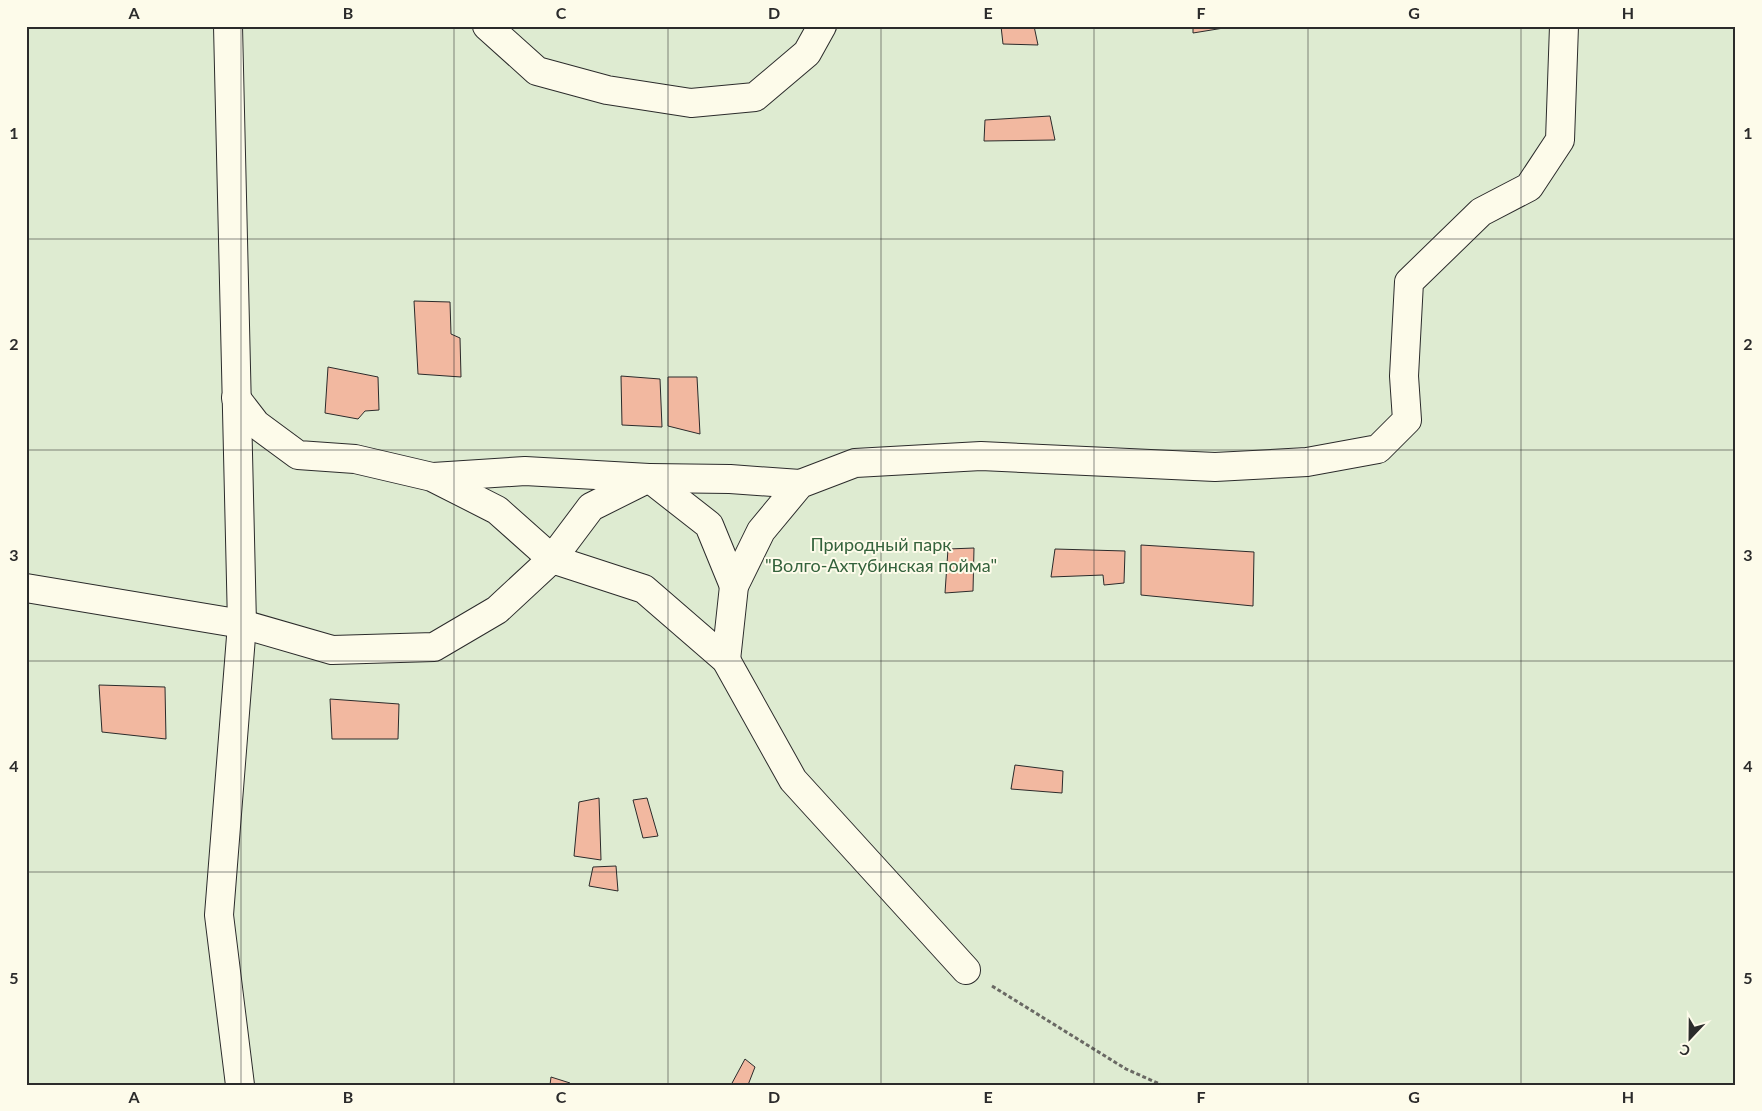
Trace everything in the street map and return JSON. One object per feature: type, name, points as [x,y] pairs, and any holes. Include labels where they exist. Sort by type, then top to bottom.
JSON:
[{"type":"street","points":[[228,26],[242,624],[219,915],[240,1085]]},
{"type":"street","points":[[487,26],[537,71],[607,90],[691,103],[755,97],[808,53],[822,26]]},
{"type":"street","points":[[432,477],[525,472],[649,478],[730,479],[800,484],[855,463],[981,456],[1215,467],[1307,462],[1378,448],[1407,420],[1404,376],[1409,282],[1481,212],[1529,186],[1560,140],[1564,26]]},
{"type":"street","points":[[236,398],[256,424],[298,454],[355,459],[432,477],[496,510],[552,559],[644,589],[726,660],[793,780],[966,970]]},
{"type":"street","points":[[26,588],[242,624],[332,650],[434,647],[497,610],[552,559],[591,506],[649,478]]},
{"type":"street","points":[[649,478],[709,524],[734,586]]},
{"type":"street","points":[[726,660],[734,586],[760,532],[800,484]]},
{"type":"path","points":[[966,970],[1126,1069],[1162,1085]]},
{"type":"green space","name":"Природный парк \"Волго-Ахтубинская пойма\"","points":[[26,26],[1736,26],[1736,1085],[26,1085]]},
{"type":"building","points":[[1001,26],[1034,26],[1038,45],[1003,44]]},
{"type":"building","points":[[1193,26],[1236,26],[1193,33]]},
{"type":"building","points":[[1050,116],[1055,140],[984,141],[985,120]]},
{"type":"building","points":[[414,301],[450,302],[451,334],[460,338],[461,377],[418,374]]},
{"type":"building","points":[[328,367],[378,377],[379,410],[365,411],[358,419],[325,413]]},
{"type":"building","points":[[621,376],[660,379],[662,427],[622,425]]},
{"type":"building","points":[[668,377],[697,377],[700,434],[668,426]]},
{"type":"building","points":[[1141,545],[1254,552],[1253,606],[1141,595]]},
{"type":"building","points":[[974,548],[973,591],[945,593],[948,549]]},
{"type":"building","points":[[1055,549],[1125,551],[1124,583],[1104,585],[1103,575],[1051,577]]},
{"type":"building","points":[[99,685],[165,687],[166,739],[102,732]]},
{"type":"building","points":[[330,699],[399,704],[398,739],[332,739]]},
{"type":"building","points":[[1015,765],[1063,771],[1062,793],[1011,789]]},
{"type":"building","points":[[599,798],[601,860],[574,856],[579,802]]},
{"type":"building","points":[[647,798],[658,836],[643,838],[633,800]]},
{"type":"building","points":[[616,866],[618,891],[589,886],[593,867]]},
{"type":"building","points":[[745,1059],[755,1067],[748,1085],[731,1085]]},
{"type":"building","points":[[551,1077],[570,1083],[570,1085],[550,1085]]}]
